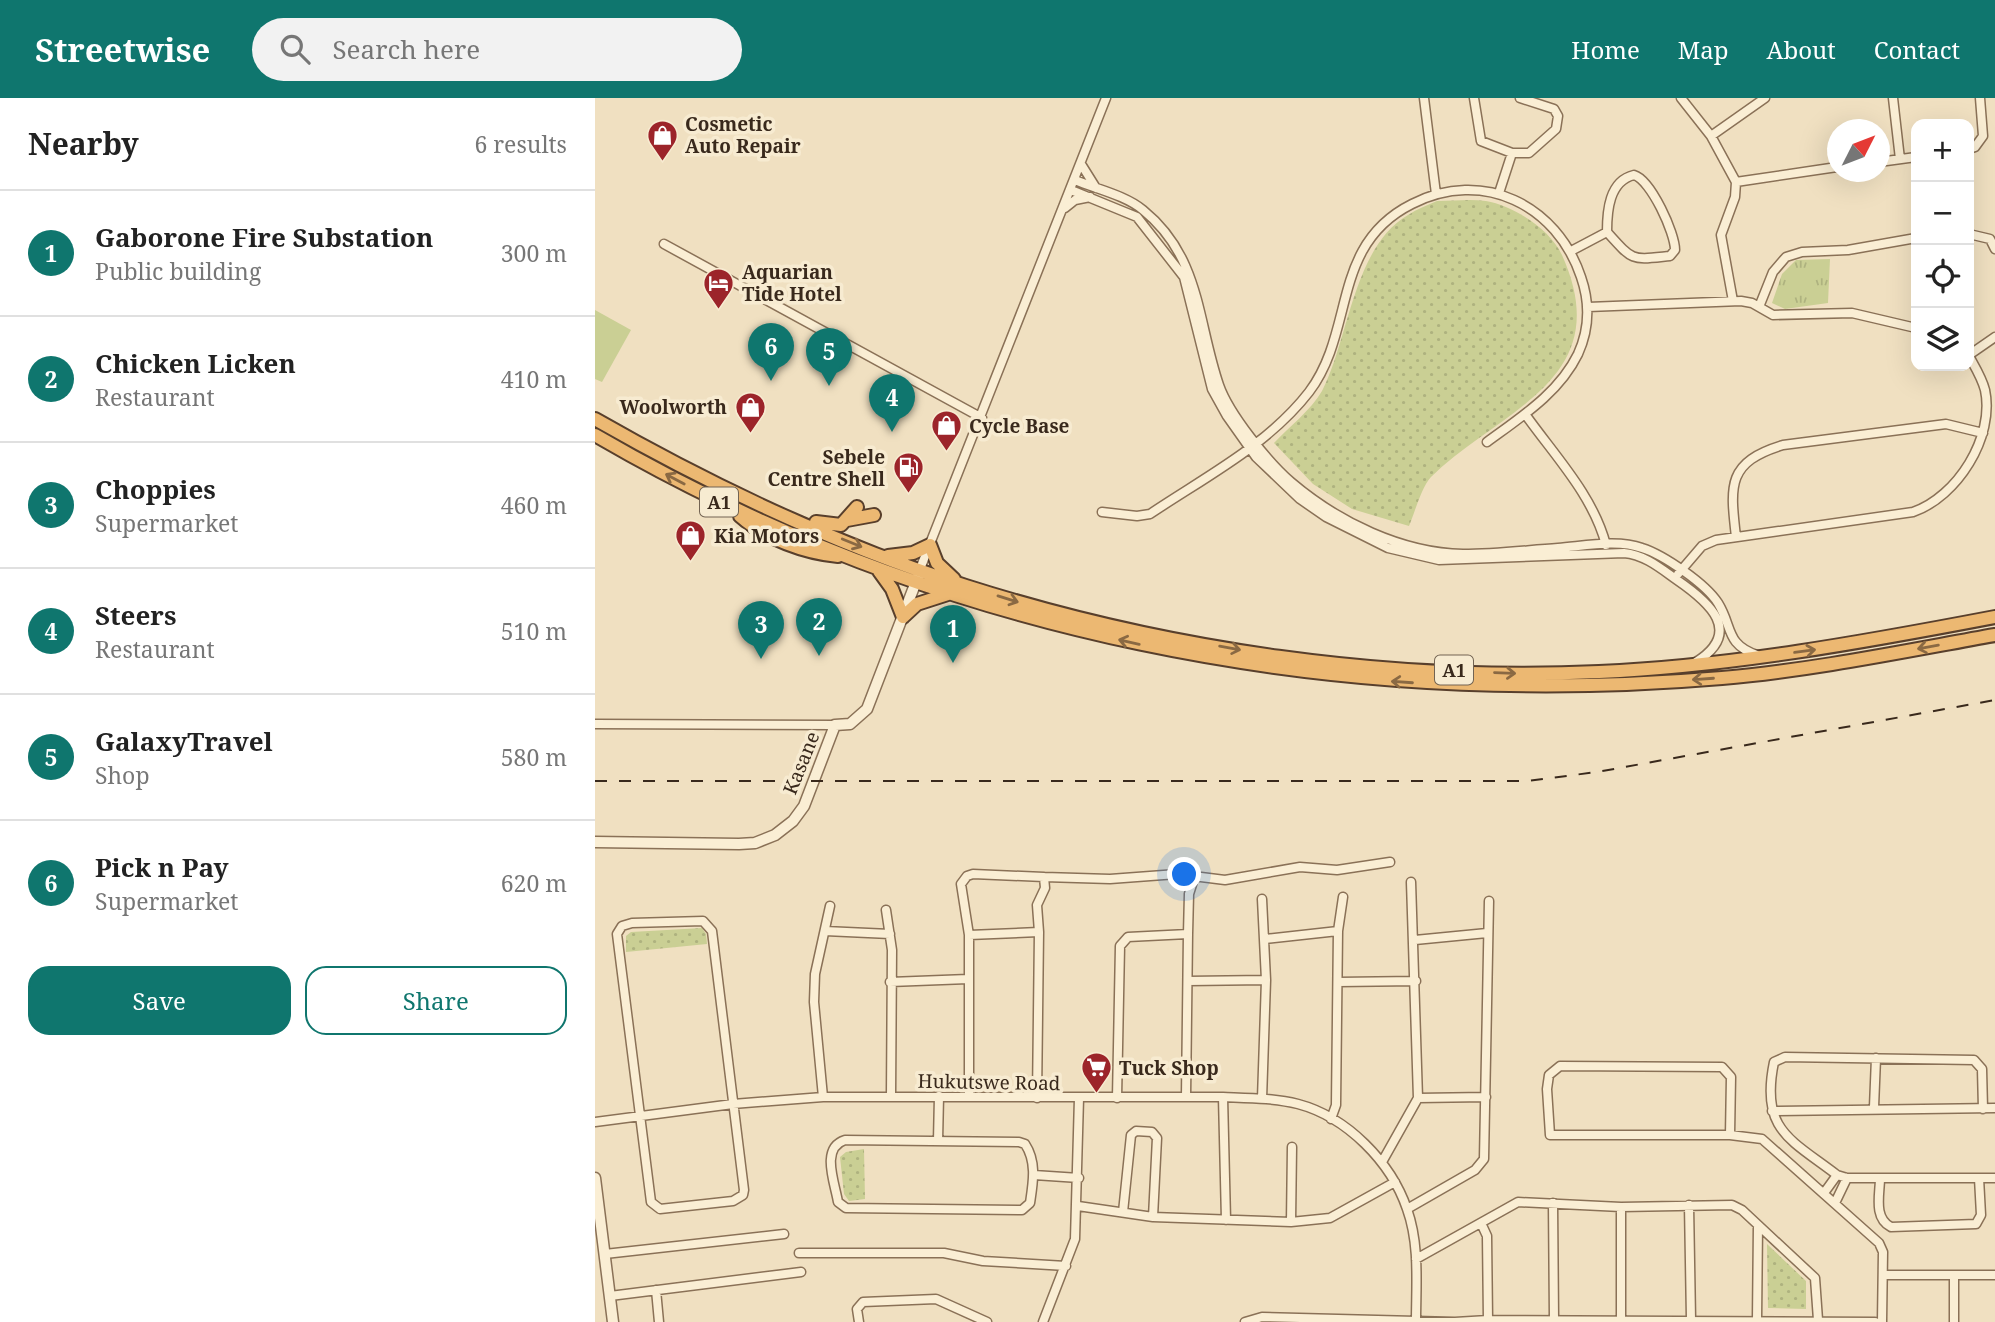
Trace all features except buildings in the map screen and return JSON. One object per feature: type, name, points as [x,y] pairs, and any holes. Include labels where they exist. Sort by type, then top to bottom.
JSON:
[{"type":"highway","name":"A1","points":[[595,419],[772,511],[963,585],[1027,605],[1172,637],[1321,660],[1510,673],[1598,672],[1690,666],[1763,657],[1995,617]]},
{"type":"highway","name":"A1","points":[[595,435],[729,506],[915,584],[1059,627],[1154,648],[1312,674],[1456,685],[1599,685],[1724,677],[1858,660],[1995,635]]},
{"type":"highway","points":[[772,511],[841,525],[857,507]]},
{"type":"highway","points":[[847,520],[874,515]]},
{"type":"highway","points":[[887,556],[913,553],[930,545],[937,563],[963,585]]},
{"type":"highway","points":[[878,569],[892,589],[903,617],[917,604],[948,594]]},
{"type":"street","points":[[920,569],[982,418],[1106,98]]},
{"type":"street","points":[[1423,98],[1436,194]]},
{"type":"street","points":[[1474,98],[1479,138],[1512,153],[1529,153],[1536,150],[1556,129],[1558,120],[1554,109],[1520,98]]},
{"type":"street","points":[[1681,98],[1711,136],[1736,182],[1735,197],[1721,235],[1733,301]]},
{"type":"street","points":[[1711,136],[1765,98]]},
{"type":"street","points":[[1893,98],[1900,159]]},
{"type":"street","points":[[1974,148],[1983,136],[1980,98]]},
{"type":"street","points":[[1499,193],[1512,153]]},
{"type":"street","points":[[1890,160],[1911,158]]},
{"type":"street","points":[[1081,164],[1096,194]]},
{"type":"street","points":[[1736,182],[1827,168]]},
{"type":"street","points":[[1634,175],[1644,181],[1659,206],[1675,250],[1670,256],[1636,259],[1608,232],[1607,204],[1626,178],[1634,175]]},
{"type":"street","points":[[1075,180],[1137,217],[1180,270],[1213,393],[1249,449],[1311,508],[1370,540],[1405,554],[1456,561],[1634,554],[1677,574],[1709,604],[1719,625],[1718,639],[1712,650],[1690,666]]},
{"type":"street","points":[[1071,190],[1096,194],[1142,209],[1188,265],[1220,387],[1258,443],[1289,481],[1328,509],[1409,547],[1465,554],[1606,545],[1640,547],[1712,595],[1738,646],[1763,657]]},
{"type":"street","points":[[1102,513],[1137,516],[1150,514],[1258,443],[1292,412],[1316,382],[1330,350],[1346,287],[1366,243],[1398,211],[1436,194],[1462,190],[1499,193],[1537,212],[1557,229],[1571,251],[1588,307],[1583,340],[1571,367],[1553,390],[1487,442]]},
{"type":"street","points":[[1063,210],[1075,200],[1096,194]]},
{"type":"street","points":[[1571,251],[1608,232]]},
{"type":"street","points":[[1974,235],[1990,239],[1995,249]]},
{"type":"street","points":[[1759,307],[1773,272],[1786,257],[1803,252],[1847,250],[1911,239]]},
{"type":"street","points":[[664,244],[982,418]]},
{"type":"street","points":[[1588,307],[1733,301],[1759,307],[1773,315],[1852,313],[1911,327]]},
{"type":"street","points":[[1974,352],[1995,337]]},
{"type":"street","points":[[1677,574],[1709,542],[1925,508],[1939,499],[1962,475],[1983,433],[1985,391],[1974,366]]},
{"type":"street","points":[[1525,414],[1587,499],[1602,528],[1606,545]]},
{"type":"street","points":[[1736,537],[1732,483],[1744,464],[1761,452],[1783,446],[1946,424],[1983,433]]},
{"type":"street","name":"Kasane","points":[[595,842],[755,843],[775,835],[793,821],[804,806],[835,724],[851,723],[867,709],[920,569]]},
{"type":"street","points":[[595,724],[835,724]]},
{"type":"street","points":[[969,1096],[969,935],[961,884],[967,876],[1110,879],[1195,875],[1225,880],[1300,867],[1337,870],[1390,862]]},
{"type":"street","points":[[1186,1097],[1188,894],[1195,875]]},
{"type":"street","points":[[1037,1098],[1037,905],[1045,888],[1044,877]]},
{"type":"street","points":[[1382,1162],[1418,1098],[1415,940],[1411,882]]},
{"type":"street","points":[[1331,1119],[1336,1105],[1338,931],[1343,897]]},
{"type":"street","points":[[1262,899],[1266,980],[1262,1098]]},
{"type":"street","points":[[1407,1209],[1481,1165],[1486,1148],[1489,901]]},
{"type":"street","points":[[823,1097],[814,1002],[815,974],[830,906]]},
{"type":"street","points":[[886,910],[890,934],[891,1097]]},
{"type":"street","points":[[703,921],[709,925],[743,1195],[733,1200],[660,1209],[653,1207],[639,1117],[617,934],[622,926],[632,923],[703,921]]},
{"type":"street","points":[[825,931],[890,934]]},
{"type":"street","points":[[1265,939],[1338,931]]},
{"type":"street","points":[[969,935],[1039,932]]},
{"type":"street","points":[[1415,940],[1487,933]]},
{"type":"street","points":[[1117,1098],[1120,946],[1128,937],[1188,934]]},
{"type":"street","points":[[890,982],[968,979]]},
{"type":"street","points":[[1188,981],[1266,980]]},
{"type":"street","points":[[1338,982],[1416,981]]},
{"type":"street","points":[[1983,1109],[1982,1069],[1975,1060],[1780,1058],[1774,1062],[1772,1069],[1772,1111],[1775,1125],[1837,1175],[1847,1178],[1995,1178]]},
{"type":"street","points":[[1874,1107],[1876,1058]]},
{"type":"street","points":[[1730,1135],[1731,1077],[1721,1067],[1560,1066],[1549,1075],[1547,1126],[1550,1135],[1730,1135],[1764,1140],[1879,1243],[1883,1252],[1882,1322]]},
{"type":"street","points":[[938,1141],[939,1096]]},
{"type":"street","name":"Hukutswe Road","points":[[595,1122],[733,1104],[823,1097],[1223,1097],[1262,1098],[1301,1105],[1331,1119],[1355,1136],[1382,1162],[1395,1182],[1407,1209],[1416,1259],[1416,1320]]},
{"type":"street","points":[[1223,1097],[1226,1220]]},
{"type":"street","points":[[1418,1098],[1486,1097]]},
{"type":"street","points":[[1043,1322],[1074,1245],[1079,1178],[1079,1098]]},
{"type":"street","points":[[1772,1111],[1874,1107],[1995,1108]]},
{"type":"street","points":[[1123,1212],[1131,1135],[1136,1131],[1152,1132],[1157,1138],[1153,1217]]},
{"type":"street","points":[[840,1142],[1019,1142],[1029,1149],[1034,1175],[1030,1203],[1022,1210],[851,1210],[838,1202],[830,1157],[840,1142]]},
{"type":"street","points":[[1291,1223],[1292,1147]]},
{"type":"street","points":[[1034,1175],[1079,1178]]},
{"type":"street","points":[[1824,1193],[1837,1175]]},
{"type":"street","points":[[595,1178],[613,1322]]},
{"type":"street","points":[[1835,1203],[1847,1178]]},
{"type":"street","points":[[1880,1178],[1879,1213],[1881,1220],[1891,1227],[1976,1224],[1981,1215],[1979,1178]]},
{"type":"street","points":[[1078,1206],[1153,1217],[1291,1223],[1330,1218],[1395,1182]]},
{"type":"street","points":[[1553,1203],[1554,1319]]},
{"type":"street","points":[[1416,1259],[1511,1204],[1553,1203],[1621,1207],[1732,1205],[1758,1225],[1815,1278],[1818,1320]]},
{"type":"street","points":[[1689,1205],[1691,1319]]},
{"type":"street","points":[[1621,1207],[1621,1318]]},
{"type":"street","points":[[1481,1223],[1487,1236],[1488,1320]]},
{"type":"street","points":[[1757,1320],[1758,1225]]},
{"type":"street","points":[[605,1254],[785,1234]]},
{"type":"street","points":[[799,1254],[944,1253],[983,1261],[1066,1266]]},
{"type":"street","points":[[595,1269],[607,1269]]},
{"type":"street","points":[[610,1296],[801,1272]]},
{"type":"street","points":[[1883,1275],[1995,1275]]},
{"type":"street","points":[[1954,1275],[1954,1322]]},
{"type":"street","points":[[656,1290],[659,1322]]},
{"type":"street","points":[[859,1322],[857,1309],[863,1302],[936,1299],[987,1322]]},
{"type":"street","points":[[1245,1322],[1262,1317],[1455,1322],[1621,1318],[1875,1322]]},
{"type":"green space","points":[[1480,200],[1497,204],[1519,213],[1549,236],[1562,255],[1575,298],[1575,333],[1564,362],[1544,387],[1431,477],[1421,494],[1409,526],[1352,509],[1313,484],[1274,443],[1306,412],[1322,391],[1364,271],[1375,249],[1390,230],[1408,215],[1437,201]]},
{"type":"green space","points":[[1830,259],[1828,303],[1785,309],[1772,303],[1782,274],[1796,260]]},
{"type":"green space","points":[[595,310],[631,330],[602,382],[595,379]]},
{"type":"green space","points":[[702,928],[707,944],[626,952],[626,936],[631,932]]},
{"type":"green space","points":[[864,1149],[865,1199],[849,1201],[844,1194],[840,1157],[846,1152]]},
{"type":"green space","points":[[1767,1244],[1806,1281],[1806,1309],[1768,1308]]},
{"type":"railway","points":[[595,781],[1527,781],[1597,772],[1995,700]]},
{"type":"place","name":"Cosmetic Auto Repair","points":[[662,162]]},
{"type":"place","name":"Aquarian Tide Hotel","points":[[719,310]]},
{"type":"place","name":"Pick n Pay","points":[[771,381]]},
{"type":"place","name":"GalaxyTravel","points":[[829,386]]},
{"type":"place","name":"Steers","points":[[892,432]]},
{"type":"place","name":"Woolworth","points":[[750,434]]},
{"type":"place","name":"Cycle Base","points":[[946,453]]},
{"type":"place","name":"Sebele Centre Shell","points":[[908,495]]},
{"type":"place","name":"Kia Motors","points":[[691,563]]},
{"type":"place","name":"Chicken Licken","points":[[819,656]]},
{"type":"place","name":"Choppies","points":[[761,659]]},
{"type":"place","name":"Gaborone Fire Substation","points":[[953,663]]},
{"type":"place","name":"Tuck Shop","points":[[1096,1095]]}]
